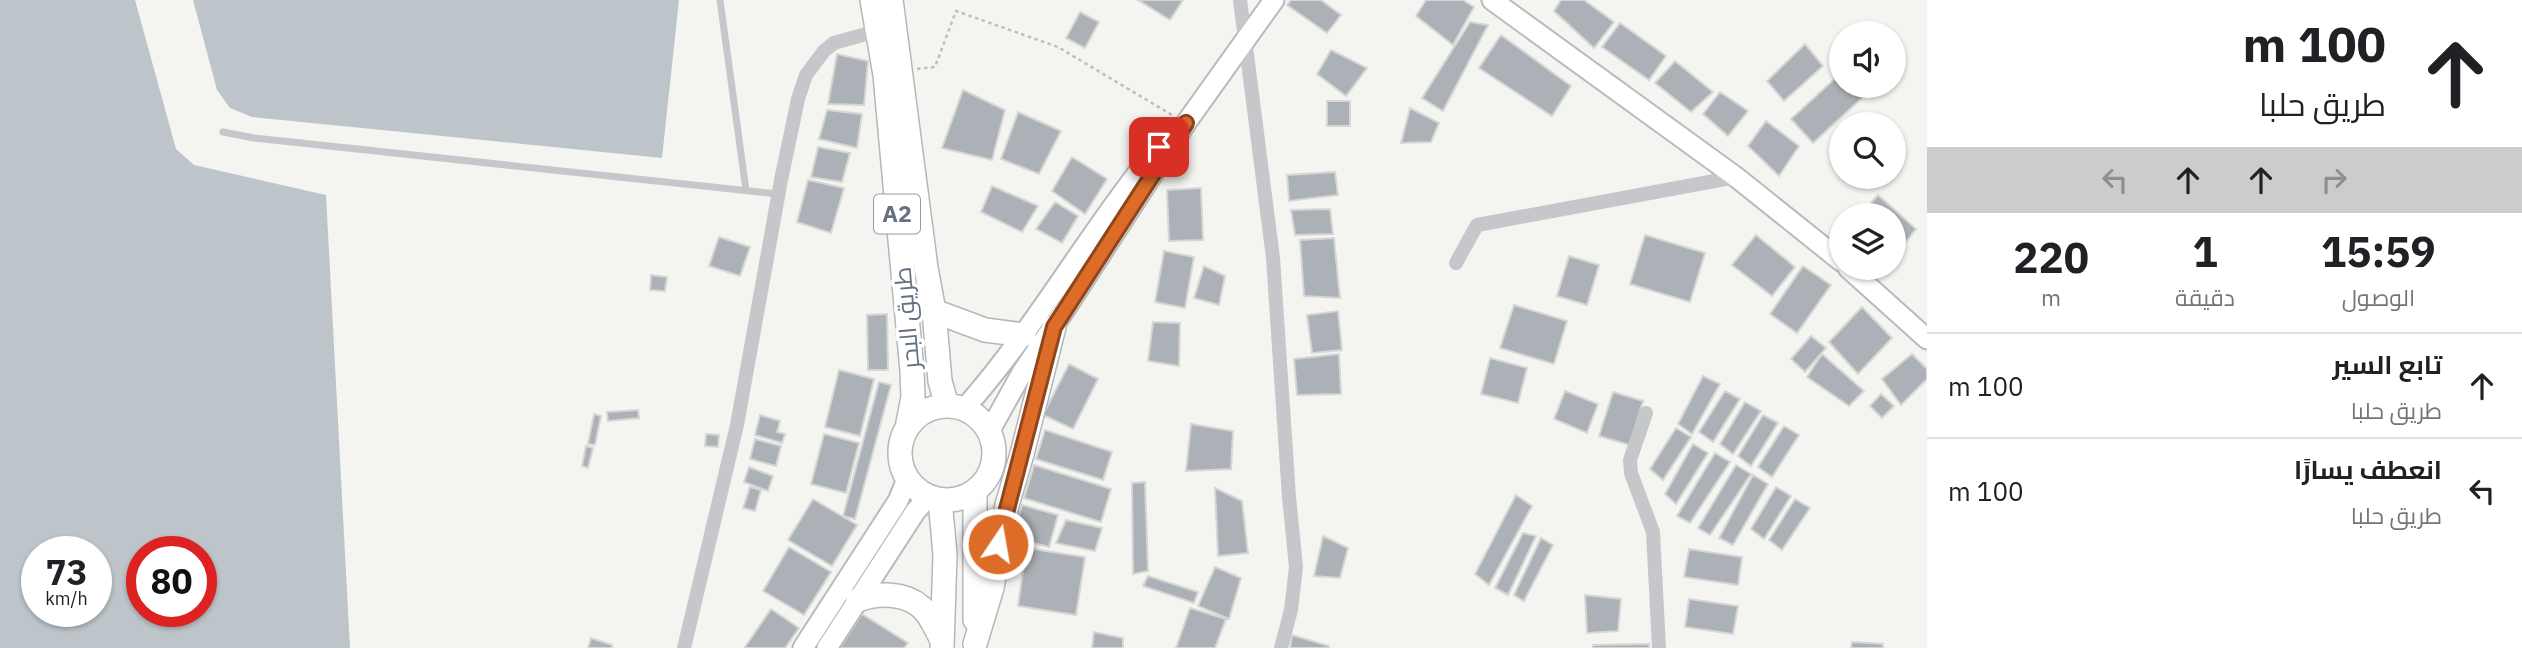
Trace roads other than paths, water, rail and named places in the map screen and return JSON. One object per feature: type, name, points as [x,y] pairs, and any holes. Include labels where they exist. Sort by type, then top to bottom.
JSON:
[{"type":"highway","name":"طريق البحر","points":[[872,0],[877,31],[892,73],[934,311],[940,381],[955,407]]},
{"type":"highway","name":"طريق البحر","points":[[891,0],[892,73],[913,397],[907,428]]},
{"type":"highway","points":[[934,311],[985,330],[1024,335]]},
{"type":"highway","points":[[975,646],[992,588],[1007,505],[1054,327]]},
{"type":"highway","points":[[907,428],[924,412],[955,407],[979,418],[989,432],[994,448],[993,464],[986,480],[975,491],[958,499],[934,498],[916,489],[907,479]]},
{"type":"highway","name":"A2","points":[[907,428],[900,444],[900,462],[907,479]]},
{"type":"highway","points":[[975,491],[975,646]]},
{"type":"highway","points":[[934,498],[945,554],[942,644]]},
{"type":"highway","points":[[858,600],[887,595],[905,598],[921,607],[942,644]]},
{"type":"main road","points":[[989,432],[1023,371],[1186,123],[1274,0]]},
{"type":"main road","points":[[1492,0],[1736,177],[1829,251]]},
{"type":"main road","points":[[955,407],[1024,335],[1131,181],[1159,147],[1186,123]]},
{"type":"main road","points":[[1861,280],[1927,339]]},
{"type":"main road","points":[[803,648],[891,512],[907,479]]},
{"type":"main road","points":[[827,648],[915,512],[934,498]]},
{"type":"street","points":[[1240,0],[1273,258],[1296,567],[1291,610],[1281,648]]},
{"type":"street","points":[[684,648],[737,425],[778,194],[798,99],[806,75],[814,62],[834,43],[877,31]]},
{"type":"street","points":[[1456,263],[1478,225],[1736,177]]},
{"type":"street","points":[[1646,413],[1630,460],[1631,473],[1653,532],[1659,648]]},
{"type":"lane","points":[[720,0],[746,190]]},
{"type":"lane","points":[[223,132],[254,138],[778,194]]}]
